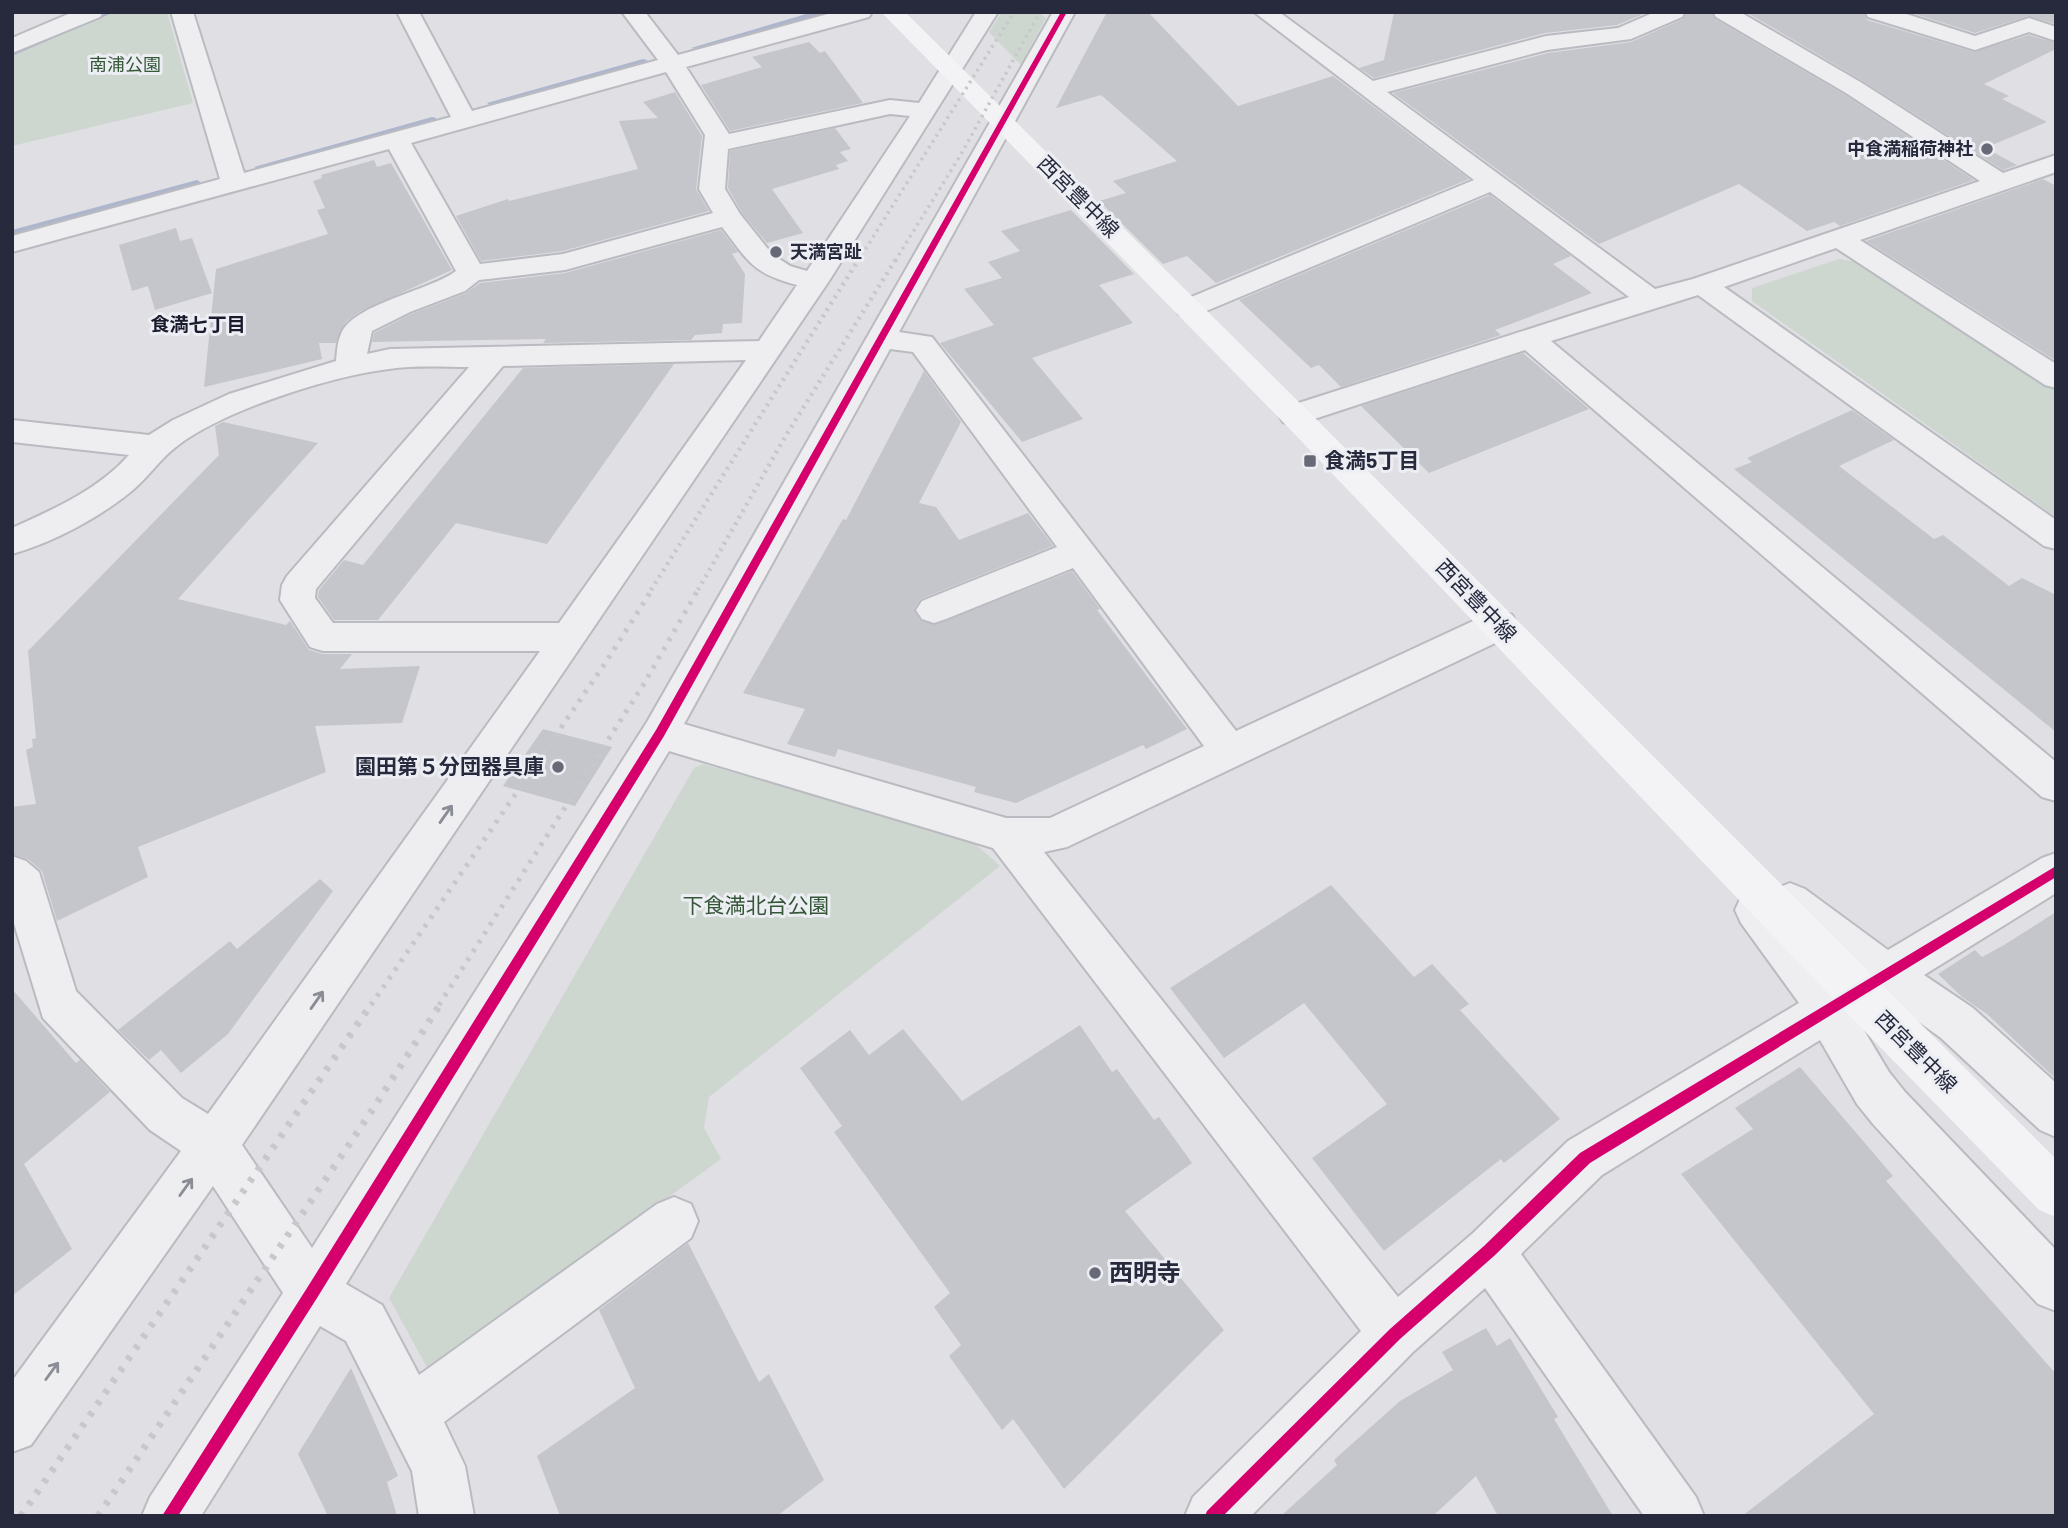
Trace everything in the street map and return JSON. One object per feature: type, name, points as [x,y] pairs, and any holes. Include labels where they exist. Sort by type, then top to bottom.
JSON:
[{"type":"main road","name":"西宮豊中線","points":[[892,12],[1189,308],[1688,819]]},
{"type":"main road","name":"西宮豊中線","points":[[1857,992],[2056,1193]]},
{"type":"street","points":[[12,46],[92,12]]},
{"type":"street","points":[[182,12],[234,183]]},
{"type":"street","points":[[408,12],[464,119]]},
{"type":"street","points":[[633,12],[671,62],[718,135],[712,189],[728,217],[762,260],[780,272],[815,281]]},
{"type":"street","points":[[12,244],[861,12]]},
{"type":"street","points":[[12,1426],[215,1146],[768,350],[926,111],[986,12]]},
{"type":"street","points":[[169,1516],[312,1293],[660,733],[1065,12]]},
{"type":"street","points":[[1265,12],[1650,299]]},
{"type":"street","points":[[1371,89],[1546,43],[1623,34],[1674,12]]},
{"type":"street","points":[[1724,12],[1854,88],[2000,183]]},
{"type":"street","points":[[1876,12],[1975,44],[2029,25],[2056,34]]},
{"type":"street","points":[[717,144],[891,107],[926,111]]},
{"type":"street","points":[[396,138],[471,273]]},
{"type":"street","points":[[1294,415],[1650,299],[1703,285],[2000,183],[2042,175],[2056,163]]},
{"type":"street","points":[[1189,308],[1492,181]]},
{"type":"street","points":[[350,366],[355,334],[362,325],[400,306],[455,285],[471,273],[565,262],[728,217]]},
{"type":"street","points":[[1838,238],[2056,378]]},
{"type":"street","points":[[1703,285],[2056,537]]},
{"type":"street","points":[[880,339],[922,344],[1231,753]]},
{"type":"street","points":[[1530,339],[2056,785]]},
{"type":"street","points":[[12,542],[51,524],[122,481],[156,447],[195,422],[265,392],[350,366],[390,359],[768,350]]},
{"type":"street","points":[[495,356],[299,585],[297,600],[323,637],[569,638]]},
{"type":"street","points":[[12,431],[156,447]]},
{"type":"street","points":[[934,610],[1079,552]]},
{"type":"street","points":[[660,733],[1006,835],[1053,835],[1499,625]]},
{"type":"street","points":[[1688,819],[1804,972],[1857,992],[1957,1023],[2056,1114]]},
{"type":"street","points":[[1688,819],[1821,927],[1857,992],[1873,1088],[2056,1286]]},
{"type":"street","points":[[1006,835],[1395,1334]]},
{"type":"street","points":[[1212,1516],[1395,1334],[1489,1251],[1585,1158],[2056,871]]},
{"type":"street","points":[[12,874],[24,885],[58,1003],[166,1114],[215,1146],[312,1293],[364,1323],[438,1466],[447,1516]]},
{"type":"street","points":[[410,1414],[674,1221]]},
{"type":"street","points":[[1489,1251],[1677,1516]]},
{"type":"green space","name":"南浦公園","points":[[116,12],[167,12],[193,103],[12,146],[12,56]]},
{"type":"green space","points":[[1002,12],[1038,12],[1046,18],[1021,65],[989,32]]},
{"type":"green space","points":[[1839,259],[1863,263],[2056,388],[2056,517],[1752,301],[1752,288]]},
{"type":"green space","name":"下食満北台公園","points":[[703,764],[972,841],[1000,866],[709,1097],[704,1128],[721,1159],[429,1371],[389,1298],[694,768]]},
{"type":"building","points":[[1107,12],[1148,12],[1238,106],[1333,76],[1469,179],[1216,283],[1187,256],[1163,264],[1099,201],[1126,193],[1113,181],[1177,161],[1101,95],[1056,108]]},
{"type":"building","points":[[1394,12],[1648,12],[1617,25],[1545,33],[1374,78],[1359,68],[1384,60]]},
{"type":"building","points":[[1687,12],[1711,12],[1715,19],[1845,95],[1974,180],[1840,226],[1834,222],[1807,231],[1739,184],[1599,244],[1393,93],[1548,53],[1631,42],[1683,19]]},
{"type":"building","points":[[1746,12],[1863,12],[1867,20],[1974,52],[2029,35],[2056,43],[2056,49],[1984,84],[2009,96],[2002,99],[2047,122],[1985,148],[2017,165],[2003,170],[1863,81]]},
{"type":"building","points":[[1909,12],[2056,12],[2056,24],[2028,16],[1975,33]]},
{"type":"building","points":[[809,42],[820,53],[825,51],[863,103],[730,131],[701,85],[762,67],[752,57]]},
{"type":"building","points":[[675,92],[702,136],[696,189],[709,211],[563,251],[481,261],[456,216],[508,199],[509,201],[638,169],[619,121],[658,118],[643,102]]},
{"type":"building","points":[[835,128],[851,149],[840,152],[848,161],[836,165],[839,169],[772,189],[803,233],[767,243],[742,213],[728,188],[730,151]]},
{"type":"building","points":[[374,160],[377,167],[391,163],[452,270],[359,312],[346,322],[336,343],[319,343],[322,359],[204,387],[216,269],[328,234],[317,210],[325,208],[313,181],[322,178],[321,175]]},
{"type":"building","points":[[2043,179],[2056,186],[2056,361],[1866,241]]},
{"type":"building","points":[[1490,195],[1571,256],[1553,264],[1592,293],[1495,330],[1501,335],[1341,387],[1319,365],[1311,368],[1239,300]]},
{"type":"building","points":[[1071,210],[1134,274],[1099,285],[1133,323],[1032,358],[1083,419],[1022,442],[940,343],[994,325],[964,289],[1002,278],[988,262],[1020,251],[1001,231]]},
{"type":"building","points":[[176,228],[180,241],[192,238],[212,293],[155,310],[148,286],[132,291],[119,245]]},
{"type":"building","points":[[721,230],[738,252],[732,254],[745,274],[742,323],[723,324],[722,333],[695,335],[691,340],[372,342],[374,333],[411,314],[466,293],[480,283],[565,273]]},
{"type":"building","points":[[1523,353],[1589,409],[1429,473],[1361,406]]},
{"type":"building","points":[[674,364],[547,544],[456,523],[378,620],[334,620],[318,597],[319,590],[344,560],[363,565],[523,368]]},
{"type":"building","points":[[924,371],[961,422],[919,503],[936,507],[959,540],[1028,513],[1053,546],[921,599],[914,609],[920,620],[935,625],[1072,571],[1100,609],[1097,610],[1187,729],[1146,749],[1143,745],[1016,803],[974,792],[976,787],[838,749],[835,757],[787,744],[805,709],[743,693],[843,519],[846,520]]},
{"type":"building","points":[[1852,410],[1894,440],[1839,466],[1934,539],[1943,535],[2009,586],[2022,578],[2056,595],[2056,732],[1734,469],[1752,462],[1747,458]]},
{"type":"building","points":[[223,422],[318,443],[178,599],[286,625],[290,621],[309,650],[323,654],[352,654],[340,669],[420,666],[402,723],[315,726],[326,772],[138,847],[148,877],[57,921],[42,871],[28,859],[12,854],[12,807],[36,804],[26,750],[33,747],[32,739],[36,738],[28,651],[219,455],[215,426]]},
{"type":"building","name":"園田第５分団器具庫","points":[[543,729],[612,747],[575,806],[503,786]]},
{"type":"building","points":[[320,879],[333,891],[228,1034],[181,1073],[161,1050],[149,1060],[118,1030],[230,941],[237,949]]},
{"type":"building","points":[[1331,885],[1414,977],[1432,964],[1469,1004],[1460,1010],[1560,1119],[1504,1163],[1501,1159],[1384,1251],[1312,1158],[1387,1104],[1304,1003],[1224,1058],[1170,988]]},
{"type":"building","points":[[2056,912],[2056,1079],[1987,1014],[1962,997],[1938,974],[1975,950],[1982,957]]},
{"type":"building","points":[[12,989],[76,1063],[80,1060],[110,1092],[24,1164],[72,1249],[12,1296]]},
{"type":"building","points":[[1080,1025],[1112,1072],[1117,1069],[1154,1120],[1159,1117],[1192,1163],[1125,1211],[1224,1330],[1064,1489],[1013,1419],[1002,1430],[949,1356],[961,1345],[934,1307],[950,1293],[834,1132],[842,1126],[800,1068],[850,1030],[869,1055],[903,1029],[962,1101]]},
{"type":"building","points":[[1800,1067],[1893,1176],[1886,1181],[2056,1374],[2056,1516],[1742,1516],[1874,1414],[1681,1174],[1753,1129],[1735,1108]]},
{"type":"building","points":[[688,1243],[759,1382],[769,1374],[824,1480],[777,1516],[560,1516],[537,1456],[635,1388],[599,1310]]},
{"type":"building","points":[[1486,1328],[1497,1346],[1510,1338],[1558,1417],[1554,1419],[1613,1516],[1498,1516],[1476,1476],[1433,1516],[1281,1516],[1337,1465],[1334,1460],[1400,1401],[1453,1370],[1442,1352]]},
{"type":"building","points":[[351,1368],[398,1476],[387,1482],[397,1516],[328,1516],[298,1454]]},
{"type":"waterway","points":[[12,53],[110,12]]},
{"type":"waterway","points":[[696,48],[825,12]]},
{"type":"waterway","points":[[492,103],[643,62]]},
{"type":"waterway","points":[[260,167],[432,120]]},
{"type":"waterway","points":[[12,234],[197,184]]},
{"type":"railway","points":[[858,261],[1014,12]]},
{"type":"railway","points":[[895,261],[960,156],[1040,12]]},
{"type":"railway","points":[[651,590],[859,259]]},
{"type":"railway","points":[[698,590],[785,437],[896,259]]},
{"type":"railway","points":[[371,1005],[606,662],[653,588]]},
{"type":"railway","points":[[439,1005],[645,682],[699,588]]},
{"type":"railway","points":[[21,1516],[372,1003]]},
{"type":"railway","points":[[98,1516],[371,1112],[441,1003]]},
{"type":"cycle path","points":[[169,1516],[312,1293],[660,733],[1064,12]]},
{"type":"cycle path","points":[[1212,1516],[1395,1334],[1489,1251],[1585,1158],[2056,871]]},
{"type":"place","name":"中食満稲荷神社","points":[[1987,149]]},
{"type":"place","name":"天満宮趾","points":[[776,252]]},
{"type":"place","name":"食満5丁目","points":[[1310,461]]},
{"type":"place","name":"園田第５分団器具庫","points":[[558,767]]},
{"type":"place","name":"西明寺","points":[[1095,1273]]},
{"type":"district","name":"食満七丁目","points":[[198,324]]}]
